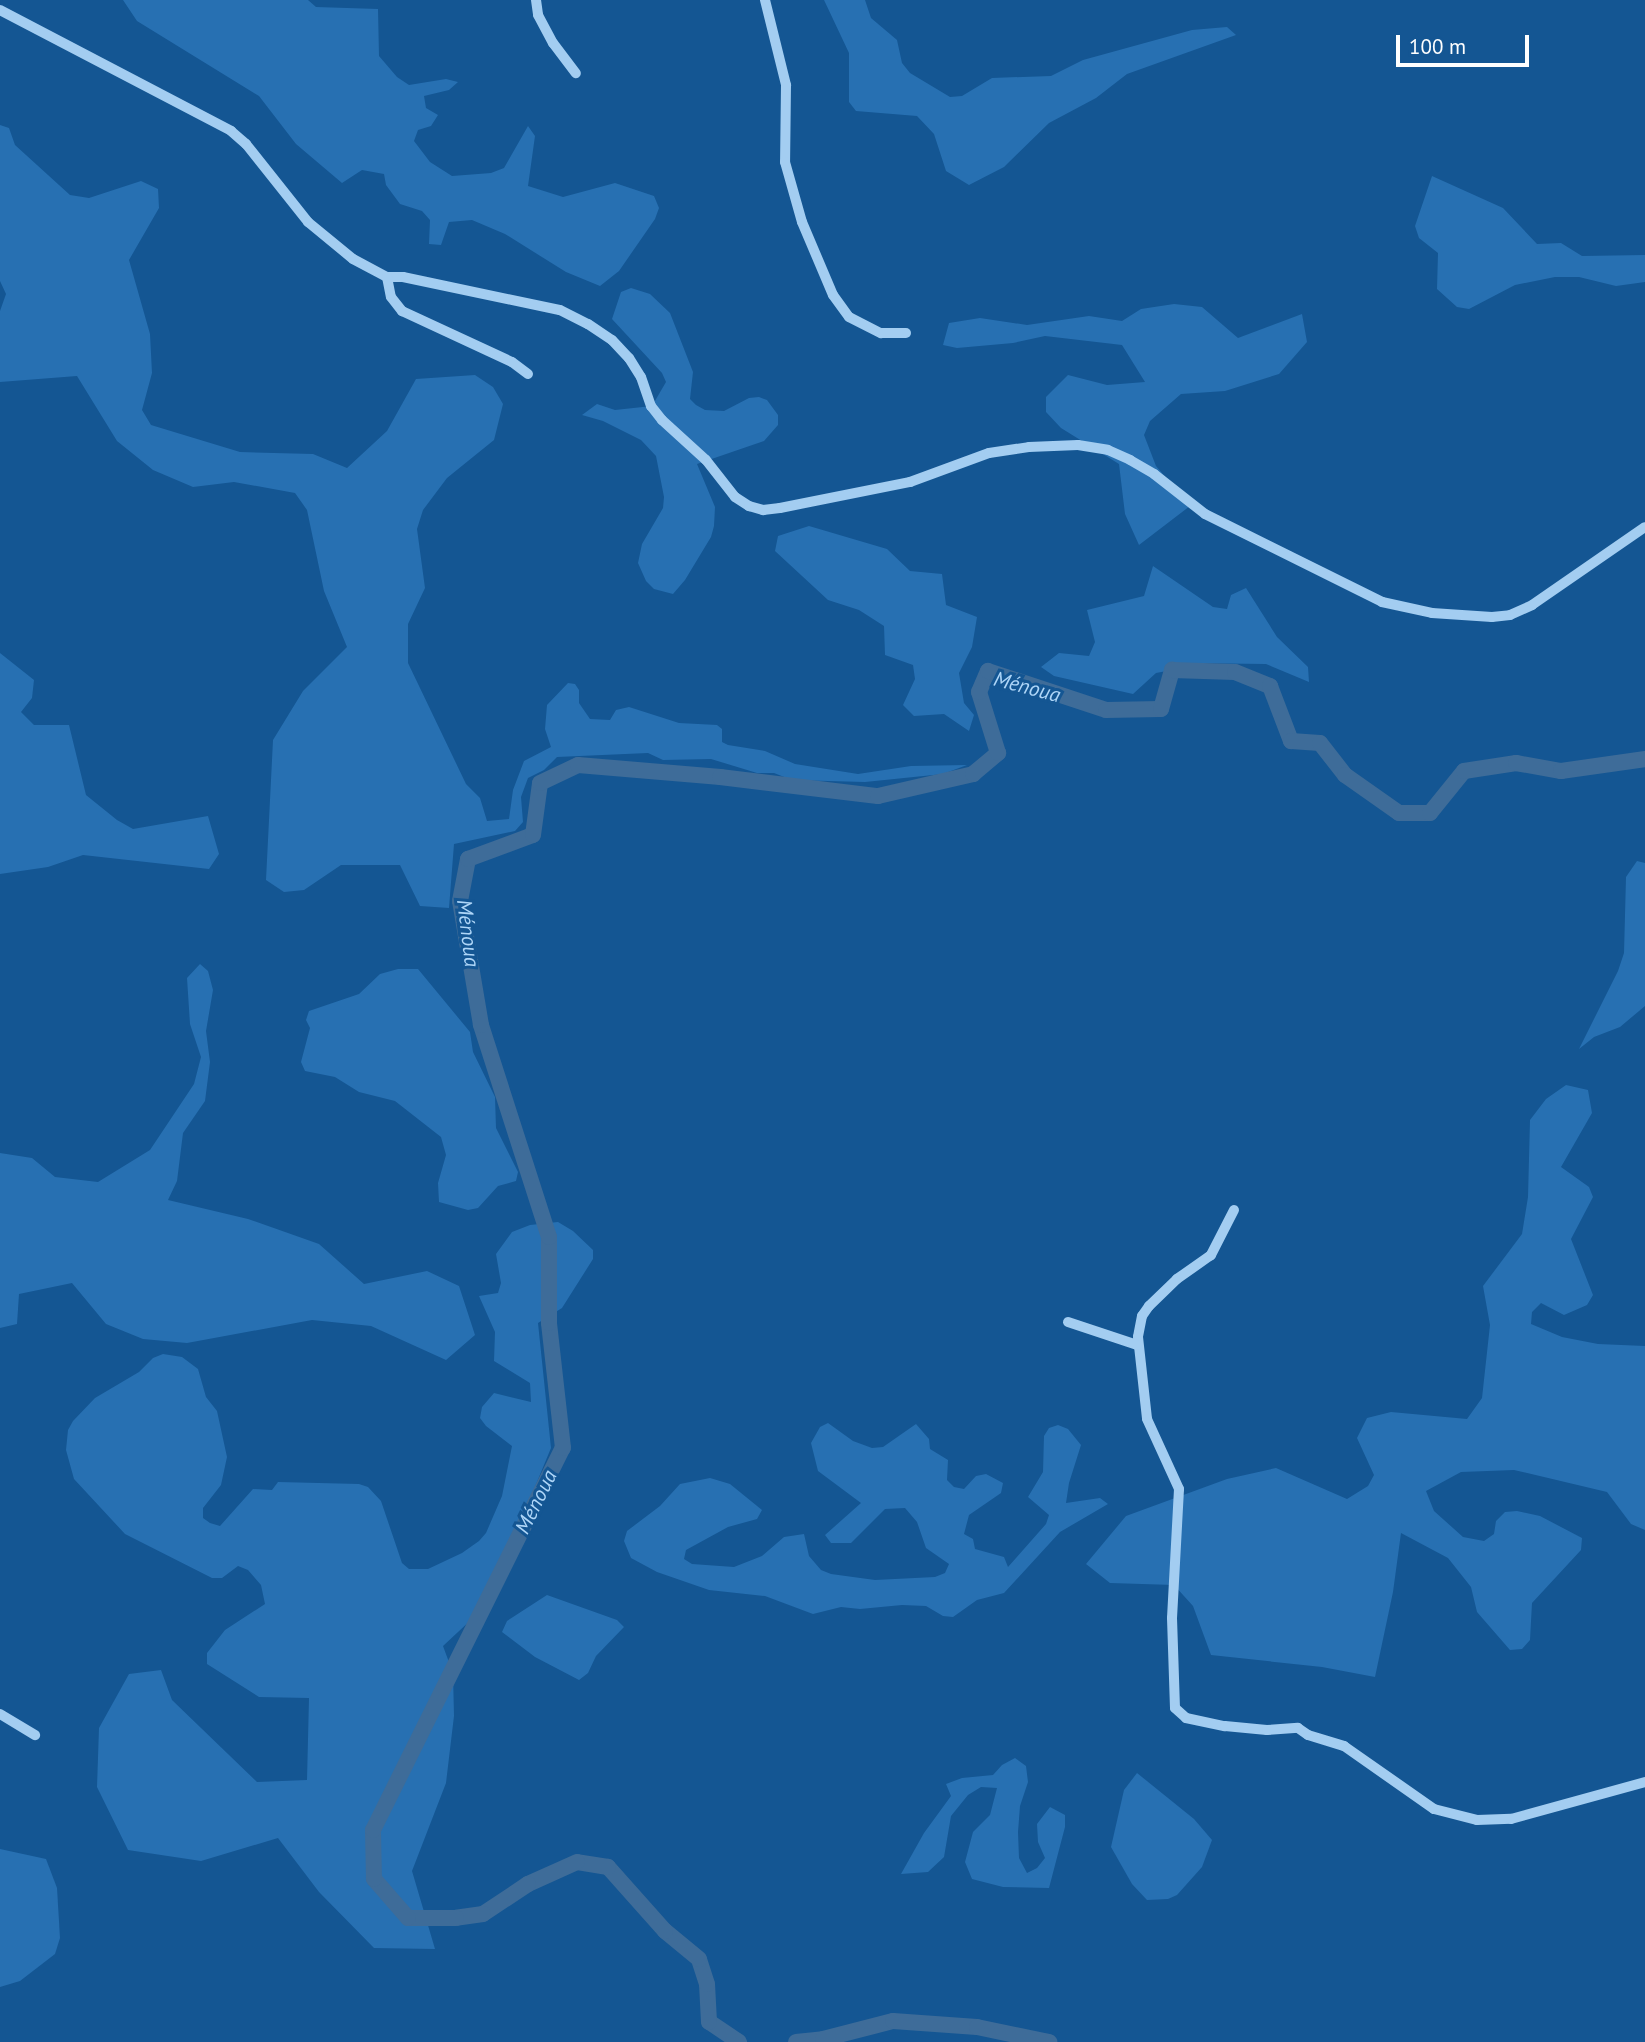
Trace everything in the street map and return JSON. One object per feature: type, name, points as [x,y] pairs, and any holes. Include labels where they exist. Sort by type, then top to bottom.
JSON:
[{"type":"street","points":[[536,0],[538,15],[553,43],[576,73]]},
{"type":"street","points":[[765,0],[786,85],[785,162],[802,222],[833,295],[849,317],[881,333],[906,333]]},
{"type":"street","points":[[0,10],[230,131],[246,144],[308,222],[332,246],[387,277],[403,277],[560,310],[588,324],[612,340],[629,358],[651,406],[706,460],[735,497],[763,510],[910,482],[989,453],[1029,447],[1078,445],[1108,450],[1130,460],[1154,474],[1205,514],[1364,594],[1432,613],[1492,617],[1510,615],[1532,605],[1645,527]]},
{"type":"street","points":[[387,277],[391,297],[402,311],[512,362],[527,374]]},
{"type":"street","points":[[1234,1210],[1211,1255],[1177,1279],[1149,1306],[1142,1316],[1137,1345],[1147,1419],[1179,1485],[1172,1618],[1175,1708],[1186,1718],[1249,1729],[1298,1728],[1308,1735],[1344,1746],[1434,1809],[1477,1821],[1511,1819],[1645,1782]]},
{"type":"street","points":[[1068,1322],[1137,1345]]},
{"type":"street","points":[[0,1714],[35,1735]]},
{"type":"shaded area","points":[[123,0],[308,0],[316,7],[378,9],[379,56],[397,77],[409,85],[446,79],[458,82],[449,90],[424,96],[426,108],[438,115],[431,126],[418,130],[414,141],[430,162],[452,176],[491,173],[504,168],[528,126],[535,136],[528,186],[563,197],[615,183],[654,196],[659,208],[655,219],[619,271],[600,286],[566,272],[505,234],[472,220],[449,222],[441,245],[429,244],[430,220],[422,211],[400,204],[386,185],[384,174],[362,170],[342,183],[296,144],[259,96],[137,21]]},
{"type":"shaded area","points":[[824,0],[865,0],[871,18],[897,40],[902,63],[910,73],[950,97],[962,96],[992,78],[1051,76],[1083,60],[1192,30],[1227,27],[1236,35],[1127,74],[1096,98],[1049,123],[1004,167],[969,185],[946,171],[934,134],[917,116],[856,111],[849,102],[849,53]]},
{"type":"shaded area","points":[[0,125],[9,128],[15,145],[70,195],[89,198],[141,181],[158,189],[159,208],[129,260],[150,334],[152,373],[142,410],[151,425],[240,452],[313,454],[347,468],[387,431],[416,379],[475,375],[493,387],[503,404],[494,440],[447,478],[423,510],[417,529],[425,588],[408,624],[408,663],[466,784],[480,798],[487,821],[509,819],[513,790],[524,761],[551,747],[545,729],[547,705],[568,683],[575,684],[579,690],[579,703],[590,719],[610,720],[616,710],[629,707],[679,723],[717,725],[722,729],[722,742],[728,745],[765,751],[795,764],[858,774],[911,766],[967,765],[943,774],[865,782],[792,780],[774,773],[757,773],[711,759],[663,760],[648,753],[557,757],[544,770],[528,778],[521,797],[523,822],[515,831],[454,844],[449,908],[420,906],[400,865],[341,865],[304,890],[284,892],[266,880],[273,740],[303,691],[347,647],[324,591],[307,510],[295,493],[234,482],[193,487],[153,470],[117,441],[77,376],[0,382],[0,311],[6,294],[0,281]]},
{"type":"shaded area","points":[[1432,176],[1503,208],[1537,244],[1561,243],[1582,256],[1645,255],[1645,282],[1616,286],[1579,277],[1555,277],[1515,285],[1469,309],[1457,307],[1437,289],[1438,253],[1419,238],[1415,226]]},
{"type":"shaded area","points":[[631,288],[650,294],[670,313],[693,372],[690,399],[696,405],[705,410],[724,411],[749,398],[759,397],[767,400],[778,415],[778,425],[764,441],[697,464],[715,507],[714,526],[711,537],[685,580],[673,594],[654,589],[646,581],[638,563],[642,544],[663,508],[664,497],[656,456],[641,440],[603,421],[582,415],[597,404],[615,410],[652,406],[666,382],[662,373],[612,319],[621,292]]},
{"type":"shaded area","points":[[1174,304],[1202,307],[1238,338],[1302,314],[1307,342],[1279,374],[1225,391],[1181,394],[1150,421],[1144,435],[1156,466],[1190,506],[1139,545],[1125,514],[1119,464],[1061,428],[1046,412],[1046,397],[1068,375],[1107,385],[1145,382],[1122,345],[1045,336],[1013,343],[957,348],[943,345],[949,323],[980,318],[1027,325],[1089,316],[1122,321],[1141,309]]},
{"type":"shaded area","points":[[809,526],[887,549],[910,571],[942,574],[946,605],[977,617],[972,647],[959,673],[964,703],[974,715],[969,731],[944,714],[914,716],[903,705],[915,679],[913,665],[885,655],[884,626],[859,610],[828,600],[775,551],[778,536]]},
{"type":"shaded area","points":[[1153,566],[1213,607],[1227,609],[1231,595],[1246,588],[1277,637],[1308,667],[1309,682],[1266,664],[1185,663],[1172,670],[1156,673],[1133,694],[1054,676],[1041,667],[1059,653],[1089,656],[1095,642],[1087,610],[1144,596]]},
{"type":"shaded area","points":[[0,653],[34,680],[32,698],[21,712],[34,725],[69,725],[86,795],[133,829],[208,816],[219,854],[209,869],[83,855],[48,867],[0,874]]},
{"type":"shaded area","points":[[1637,861],[1645,863],[1645,1006],[1620,1027],[1594,1037],[1579,1049],[1618,971],[1624,953],[1626,877]]},
{"type":"shaded area","points":[[200,964],[208,971],[213,990],[206,1031],[210,1062],[205,1101],[183,1133],[177,1181],[168,1200],[248,1219],[319,1244],[364,1284],[427,1271],[459,1286],[475,1335],[446,1360],[371,1326],[312,1320],[187,1343],[143,1339],[106,1324],[72,1283],[19,1294],[17,1324],[0,1328],[0,1153],[32,1158],[55,1177],[98,1182],[150,1150],[194,1084],[201,1057],[190,1024],[187,978]]},
{"type":"shaded area","points":[[398,969],[418,969],[470,1032],[473,1052],[495,1097],[496,1128],[518,1172],[516,1181],[498,1186],[478,1208],[468,1210],[439,1202],[438,1183],[446,1155],[441,1137],[395,1101],[359,1092],[335,1077],[305,1071],[301,1062],[310,1028],[306,1020],[309,1011],[359,994],[380,974]]},
{"type":"shaded area","points":[[1566,1085],[1588,1090],[1592,1113],[1561,1167],[1589,1187],[1593,1197],[1571,1239],[1593,1295],[1587,1305],[1564,1315],[1541,1303],[1532,1312],[1531,1324],[1562,1337],[1598,1344],[1645,1346],[1645,1530],[1631,1524],[1607,1492],[1514,1470],[1461,1472],[1426,1491],[1434,1511],[1463,1537],[1484,1541],[1494,1534],[1496,1521],[1505,1512],[1517,1511],[1540,1516],[1582,1538],[1581,1550],[1532,1603],[1530,1640],[1522,1649],[1510,1650],[1477,1612],[1471,1587],[1448,1558],[1401,1533],[1393,1592],[1375,1677],[1322,1667],[1211,1655],[1193,1606],[1174,1585],[1110,1583],[1086,1564],[1126,1516],[1227,1479],[1276,1468],[1347,1499],[1368,1486],[1374,1475],[1357,1438],[1367,1418],[1391,1412],[1467,1419],[1482,1398],[1490,1325],[1483,1286],[1522,1234],[1528,1197],[1530,1120],[1546,1099]]},
{"type":"shaded area","points":[[558,1222],[573,1231],[593,1250],[593,1259],[562,1308],[538,1323],[551,1448],[513,1540],[473,1618],[443,1646],[453,1673],[454,1716],[446,1783],[412,1871],[435,1949],[374,1948],[319,1892],[278,1838],[201,1861],[128,1850],[97,1787],[99,1728],[129,1674],[161,1670],[172,1700],[257,1782],[307,1780],[309,1698],[259,1697],[207,1664],[207,1653],[225,1630],[265,1604],[261,1585],[248,1570],[238,1566],[222,1578],[212,1578],[125,1534],[74,1479],[66,1450],[68,1430],[73,1421],[95,1398],[139,1372],[153,1358],[163,1354],[182,1357],[198,1369],[206,1397],[217,1411],[227,1457],[221,1485],[203,1508],[203,1518],[220,1526],[253,1489],[272,1490],[278,1482],[359,1484],[368,1487],[381,1501],[402,1563],[409,1569],[428,1569],[462,1553],[479,1541],[486,1533],[502,1496],[512,1446],[486,1426],[480,1418],[482,1407],[494,1393],[531,1402],[530,1383],[494,1361],[495,1332],[479,1296],[498,1293],[501,1283],[496,1254],[512,1232],[530,1225]]},
{"type":"shaded area","points":[[828,1423],[853,1441],[872,1448],[883,1447],[916,1424],[929,1439],[930,1449],[948,1460],[947,1480],[954,1487],[964,1489],[976,1476],[986,1474],[1003,1483],[1001,1493],[969,1515],[964,1534],[973,1539],[975,1549],[1004,1557],[1008,1567],[1046,1524],[1049,1515],[1028,1497],[1043,1472],[1044,1436],[1049,1428],[1058,1425],[1068,1429],[1081,1445],[1069,1483],[1066,1503],[1100,1498],[1108,1504],[1060,1532],[1004,1593],[977,1600],[953,1617],[943,1616],[926,1606],[902,1605],[860,1609],[841,1607],[813,1614],[765,1596],[709,1590],[657,1572],[631,1558],[624,1541],[627,1531],[660,1506],[680,1484],[710,1478],[730,1484],[762,1510],[757,1519],[728,1527],[686,1550],[684,1559],[692,1564],[734,1567],[762,1556],[784,1537],[804,1534],[809,1556],[821,1570],[831,1574],[875,1580],[935,1577],[945,1573],[949,1564],[926,1548],[917,1522],[905,1508],[885,1509],[851,1543],[831,1543],[825,1535],[861,1503],[818,1471],[811,1443],[820,1427]]},
{"type":"shaded area","points":[[547,1595],[617,1620],[624,1627],[596,1656],[588,1673],[579,1680],[535,1657],[502,1632],[507,1621]]},
{"type":"shaded area","points":[[1015,1758],[1026,1766],[1028,1782],[1020,1806],[1018,1832],[1019,1858],[1027,1873],[1037,1868],[1045,1858],[1038,1842],[1037,1824],[1050,1807],[1065,1815],[1065,1827],[1049,1888],[1003,1887],[972,1879],[965,1862],[973,1832],[990,1815],[997,1788],[981,1787],[968,1795],[951,1816],[944,1857],[928,1872],[901,1874],[924,1833],[951,1796],[946,1784],[962,1778],[993,1775],[1002,1765]]},
{"type":"shaded area","points":[[1137,1773],[1194,1819],[1212,1840],[1202,1867],[1177,1895],[1168,1899],[1147,1900],[1132,1884],[1111,1847],[1124,1790]]},
{"type":"shaded area","points":[[0,1849],[46,1859],[57,1888],[60,1938],[55,1954],[20,1981],[0,1987]]},
{"type":"waterway","name":"Ménoua","points":[[739,2042],[709,2022],[707,1984],[699,1959],[665,1931],[608,1867],[577,1862],[528,1884],[483,1914],[456,1918],[408,1918],[374,1879],[373,1830],[563,1448],[549,1323],[549,1237],[481,1025],[460,901],[468,859],[533,835],[540,783],[578,765],[720,777],[878,796],[973,774],[998,753],[979,692],[988,671],[1106,710],[1161,709],[1172,670],[1235,672],[1270,686],[1291,741],[1320,743],[1345,775],[1399,813],[1430,813],[1464,771],[1516,763],[1561,771],[1645,759]]},
{"type":"waterway","name":"Ménoua","points":[[796,2042],[823,2039],[893,2021],[977,2027],[1049,2042]]}]
